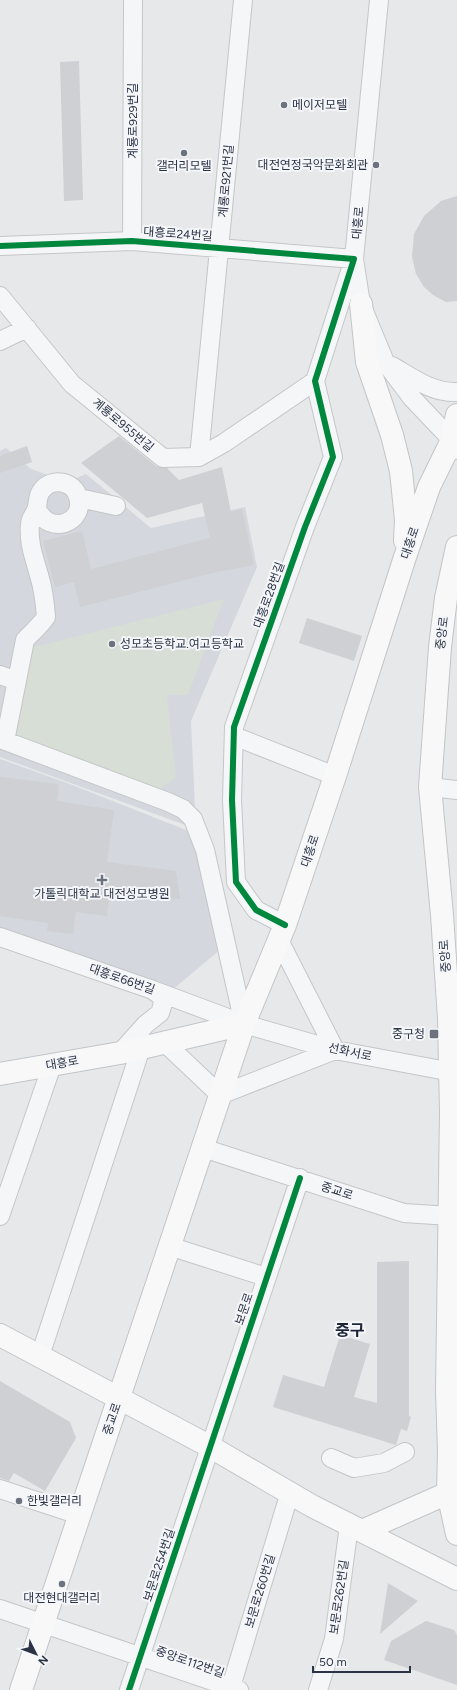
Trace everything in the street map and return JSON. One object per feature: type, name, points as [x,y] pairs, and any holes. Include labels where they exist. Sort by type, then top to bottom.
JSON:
[{"type":"main road","points":[[361,304],[367,362],[392,435],[401,472],[406,520],[405,557]]},
{"type":"main road","points":[[455,442],[457,416]]},
{"type":"main road","name":"대흥로","points":[[0,1074],[120,1053],[244,1024],[282,932],[336,776],[405,557],[429,487],[455,442]]},
{"type":"main road","name":"중앙로","points":[[457,547],[446,598],[440,647],[430,788],[442,915],[454,1072],[453,1217],[447,1391],[449,1452],[448,1494],[457,1534]]},
{"type":"main road","name":"중교로","points":[[21,1690],[244,1024]]},
{"type":"main road","points":[[0,1335],[209,1446],[355,1528],[457,1579]]},
{"type":"main road","points":[[355,1528],[448,1494]]},
{"type":"street","name":"계룡로929번길","points":[[132,241],[133,0]]},
{"type":"street","name":"계룡로921번길","points":[[199,457],[244,0]]},
{"type":"street","name":"대흥로","points":[[378,0],[354,259],[361,304],[385,362],[412,398],[455,442]]},
{"type":"street","name":"대흥로24번길","points":[[0,246],[132,241],[354,259]]},
{"type":"street","points":[[315,381],[354,259]]},
{"type":"street","name":"계룡로955번길","points":[[0,296],[72,384],[162,458],[199,457],[224,443],[315,381]]},
{"type":"street","points":[[0,341],[27,328]]},
{"type":"street","points":[[385,362],[426,386],[449,392],[457,392]]},
{"type":"street","name":"대흥로28번길","points":[[282,932],[256,910],[236,882],[232,800],[234,727],[305,527],[333,457],[315,381]]},
{"type":"street","points":[[37,509],[48,522],[54,524],[66,523],[76,516],[79,498],[76,492],[68,484],[56,482],[45,487],[38,497],[37,509],[30,522],[29,540],[40,576],[46,617],[41,625],[24,640],[17,682],[3,740],[168,802],[183,809],[192,819],[204,850],[244,1024]]},
{"type":"street","points":[[79,498],[116,506]]},
{"type":"street","points":[[0,675],[17,682]]},
{"type":"street","points":[[234,736],[336,776]]},
{"type":"street","points":[[430,788],[457,790]]},
{"type":"street","points":[[165,1043],[220,1095],[335,1050],[282,932]]},
{"type":"street","name":"대흥로66번길","points":[[0,937],[150,989],[244,1024]]},
{"type":"street","points":[[120,1053],[146,1024],[160,1014],[163,1003],[161,996],[150,989]]},
{"type":"street","name":"선화서로","points":[[244,1024],[335,1050],[454,1072]]},
{"type":"street","points":[[40,1356],[141,1048]]},
{"type":"street","points":[[0,1216],[52,1065]]},
{"type":"street","name":"중교로","points":[[203,1148],[300,1178],[404,1213],[453,1217]]},
{"type":"street","name":"보문로","points":[[209,1446],[300,1178]]},
{"type":"street","points":[[169,1246],[266,1277]]},
{"type":"street","name":"보문로254번길","points":[[129,1690],[209,1446]]},
{"type":"street","points":[[331,1458],[354,1468],[384,1463],[405,1452]]},
{"type":"street","points":[[0,1489],[79,1515]]},
{"type":"street","name":"보문로260번길","points":[[233,1689],[290,1492]]},
{"type":"street","name":"보문로262번길","points":[[318,1690],[334,1639],[355,1528]]},
{"type":"street","name":"중앙로112번길","points":[[0,1609],[233,1689]]},
{"type":"shaded area","name":"성모초등학교.여고등학교","points":[[6,448],[31,469],[67,482],[86,474],[151,528],[245,507],[257,567],[191,721],[196,829],[0,757],[0,451]]},
{"type":"shaded area","points":[[224,599],[188,695],[167,695],[176,778],[154,793],[12,736],[30,648]]},
{"type":"shaded area","name":"가톨릭대학교 대전성모병원","points":[[0,759],[67,783],[191,832],[222,948],[171,991],[0,928]]},
{"type":"building","points":[[79,61],[83,200],[64,201],[60,62]]},
{"type":"building","points":[[457,196],[457,301],[446,302],[433,295],[424,287],[416,274],[412,257],[414,234],[424,216],[441,201]]},
{"type":"building","points":[[119,436],[156,466],[167,468],[179,480],[222,467],[231,512],[242,509],[254,565],[217,572],[80,607],[74,582],[55,587],[43,541],[82,531],[91,569],[210,538],[202,503],[147,518],[81,463]]},
{"type":"building","points":[[27,446],[32,462],[0,473],[0,456]]},
{"type":"building","points":[[307,618],[362,636],[354,661],[299,643]]},
{"type":"building","points":[[0,777],[59,784],[57,801],[114,810],[107,862],[176,871],[180,899],[110,893],[107,916],[76,912],[73,934],[47,931],[48,923],[0,916]]},
{"type":"building","points":[[409,1261],[409,1416],[411,1417],[407,1431],[401,1429],[396,1445],[273,1407],[283,1375],[324,1387],[340,1335],[370,1344],[354,1397],[377,1403],[377,1262]]},
{"type":"building","points":[[0,1381],[70,1422],[76,1438],[45,1491],[14,1473],[9,1481],[0,1478]]},
{"type":"building","points":[[388,1583],[418,1601],[380,1634]]},
{"type":"building","points":[[426,1621],[454,1630],[457,1635],[457,1685],[384,1660],[391,1641]]},
{"type":"cycle path","points":[[0,246],[132,241],[354,259],[315,381],[333,457],[305,527],[234,727],[232,800],[236,882],[256,910],[285,925]]},
{"type":"cycle path","points":[[129,1690],[300,1178]]},
{"type":"place","name":"메이저모텔","points":[[284,105]]},
{"type":"place","name":"갤러리모텔","points":[[184,153]]},
{"type":"place","name":"대전연정국악문화회관","points":[[376,165]]},
{"type":"place","name":"성모초등학교.여고등학교","points":[[112,644]]},
{"type":"place","name":"가톨릭대학교 대전성모병원","points":[[102,880]]},
{"type":"place","name":"중구청","points":[[434,1034]]},
{"type":"place","name":"한빛갤러리","points":[[19,1501]]},
{"type":"place","name":"대전현대갤러리","points":[[62,1584]]},
{"type":"district","name":"중구","points":[[350,1330]]}]
